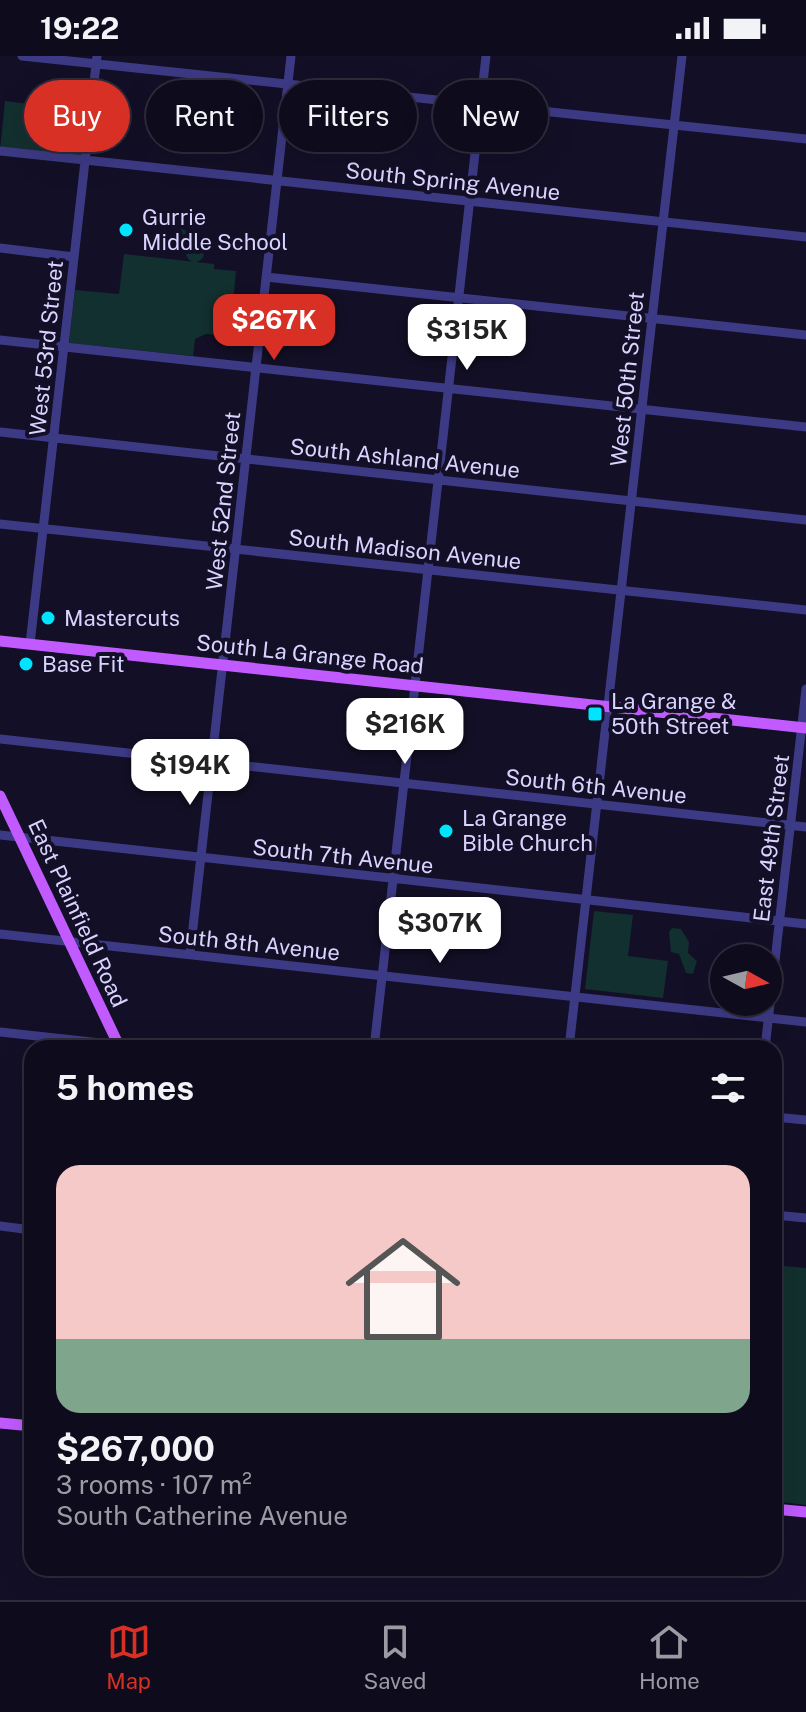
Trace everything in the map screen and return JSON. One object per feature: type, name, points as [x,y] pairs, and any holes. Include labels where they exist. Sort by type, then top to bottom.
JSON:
[{"type":"main road","name":"South La Grange Road","points":[[0,641],[804,728]]},
{"type":"main road","name":"East Plainfield Road","points":[[0,796],[116,1040]]},
{"type":"main road","points":[[0,1423],[24,1425]]},
{"type":"main road","points":[[782,1510],[806,1512]]},
{"type":"street","points":[[22,56],[97,60],[279,83]]},
{"type":"street","name":"West 52nd Street","points":[[288,80],[291,56]]},
{"type":"street","points":[[484,80],[486,56]]},
{"type":"street","name":"West 50th Street","points":[[570,1040],[682,56]]},
{"type":"street","name":"West 53rd Street","points":[[30,644],[97,60]]},
{"type":"street","points":[[548,111],[806,139]]},
{"type":"street","name":"South Spring Avenue","points":[[0,151],[806,237]]},
{"type":"street","name":"West 52nd Street","points":[[190,954],[280,152]]},
{"type":"street","points":[[375,1040],[476,152]]},
{"type":"street","points":[[0,248],[74,257]]},
{"type":"street","points":[[266,277],[806,335]]},
{"type":"street","points":[[0,340],[806,427]]},
{"type":"street","name":"South Ashland Avenue","points":[[0,432],[806,520]]},
{"type":"street","name":"South Madison Avenue","points":[[0,524],[806,610]]},
{"type":"street","name":"East 49th Street","points":[[766,1040],[804,728],[806,689]]},
{"type":"street","name":"South 6th Avenue","points":[[0,739],[806,827]]},
{"type":"street","name":"South 7th Avenue","points":[[0,835],[202,860],[806,924]]},
{"type":"street","name":"South 8th Avenue","points":[[0,934],[806,1022]]},
{"type":"street","points":[[0,1032],[63,1040]]},
{"type":"street","points":[[782,1118],[806,1120]]},
{"type":"street","points":[[782,1216],[806,1218]]},
{"type":"street","points":[[0,1226],[24,1229]]},
{"type":"green space","points":[[5,101],[24,103],[24,152],[85,152],[84,159],[0,150]]},
{"type":"green space","points":[[181,229],[190,238],[181,247],[172,238]]},
{"type":"green space","points":[[195,244],[204,253],[195,262],[186,253]]},
{"type":"green space","points":[[124,254],[214,264],[214,269],[236,271],[230,336],[206,334],[195,339],[193,356],[69,343],[75,290],[119,294]]},
{"type":"green space","points":[[594,911],[633,915],[628,956],[668,961],[663,998],[585,989]]},
{"type":"green space","points":[[672,928],[681,929],[689,942],[688,953],[697,961],[693,974],[686,973],[679,954],[671,952],[669,932]]},
{"type":"green space","points":[[782,1266],[806,1268],[806,1505],[782,1502]]},
{"type":"place","name":"Gurrie Middle School","points":[[126,230]]},
{"type":"place","name":"Mastercuts","points":[[48,618]]},
{"type":"place","name":"Base Fit","points":[[26,664]]},
{"type":"place","name":"La Grange & 50th Street","points":[[595,714]]},
{"type":"place","name":"La Grange Bible Church","points":[[446,831]]}]
